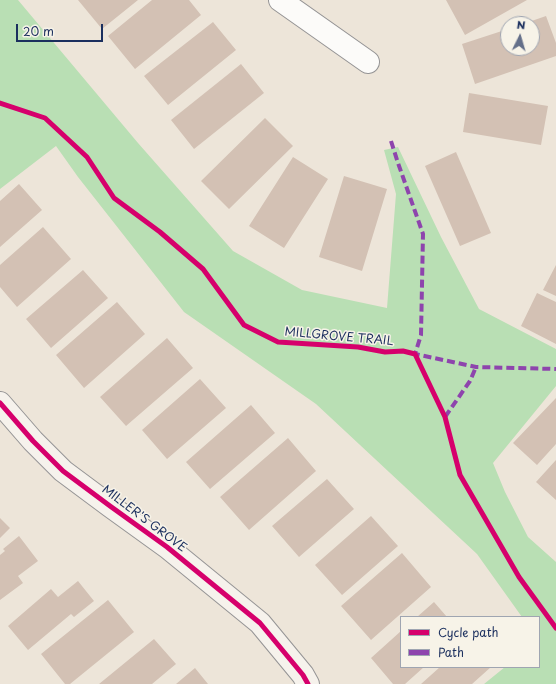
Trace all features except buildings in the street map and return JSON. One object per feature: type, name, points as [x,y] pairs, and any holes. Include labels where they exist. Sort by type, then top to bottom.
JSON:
[{"type":"street","points":[[280,0],[368,62]]},
{"type":"street","name":"MILLER'S GROVE","points":[[0,404],[33,441],[63,470],[167,547],[260,623],[303,675],[308,684]]},
{"type":"green space","points":[[0,0],[18,0],[138,143],[233,251],[302,290],[387,308],[396,194],[384,150],[398,147],[441,237],[479,309],[556,349],[556,386],[493,463],[505,492],[528,537],[556,562],[556,684],[484,684],[504,668],[540,668],[540,616],[521,616],[477,554],[316,404],[184,312],[78,177],[56,146],[0,189]]},
{"type":"marked path","points":[[391,141],[423,234],[421,335],[415,354],[476,367],[556,369]]},
{"type":"marked path","points":[[445,417],[470,381],[476,367]]},
{"type":"cycle path","name":"MILLGROVE TRAIL","points":[[0,103],[45,118],[87,157],[114,198],[160,232],[203,269],[244,325],[278,342],[358,347],[385,352],[403,351],[415,354],[445,417],[460,475],[519,577],[556,628]]},
{"type":"cycle path","points":[[0,403],[33,441],[63,471],[167,547],[260,623],[303,675],[308,684]]}]
